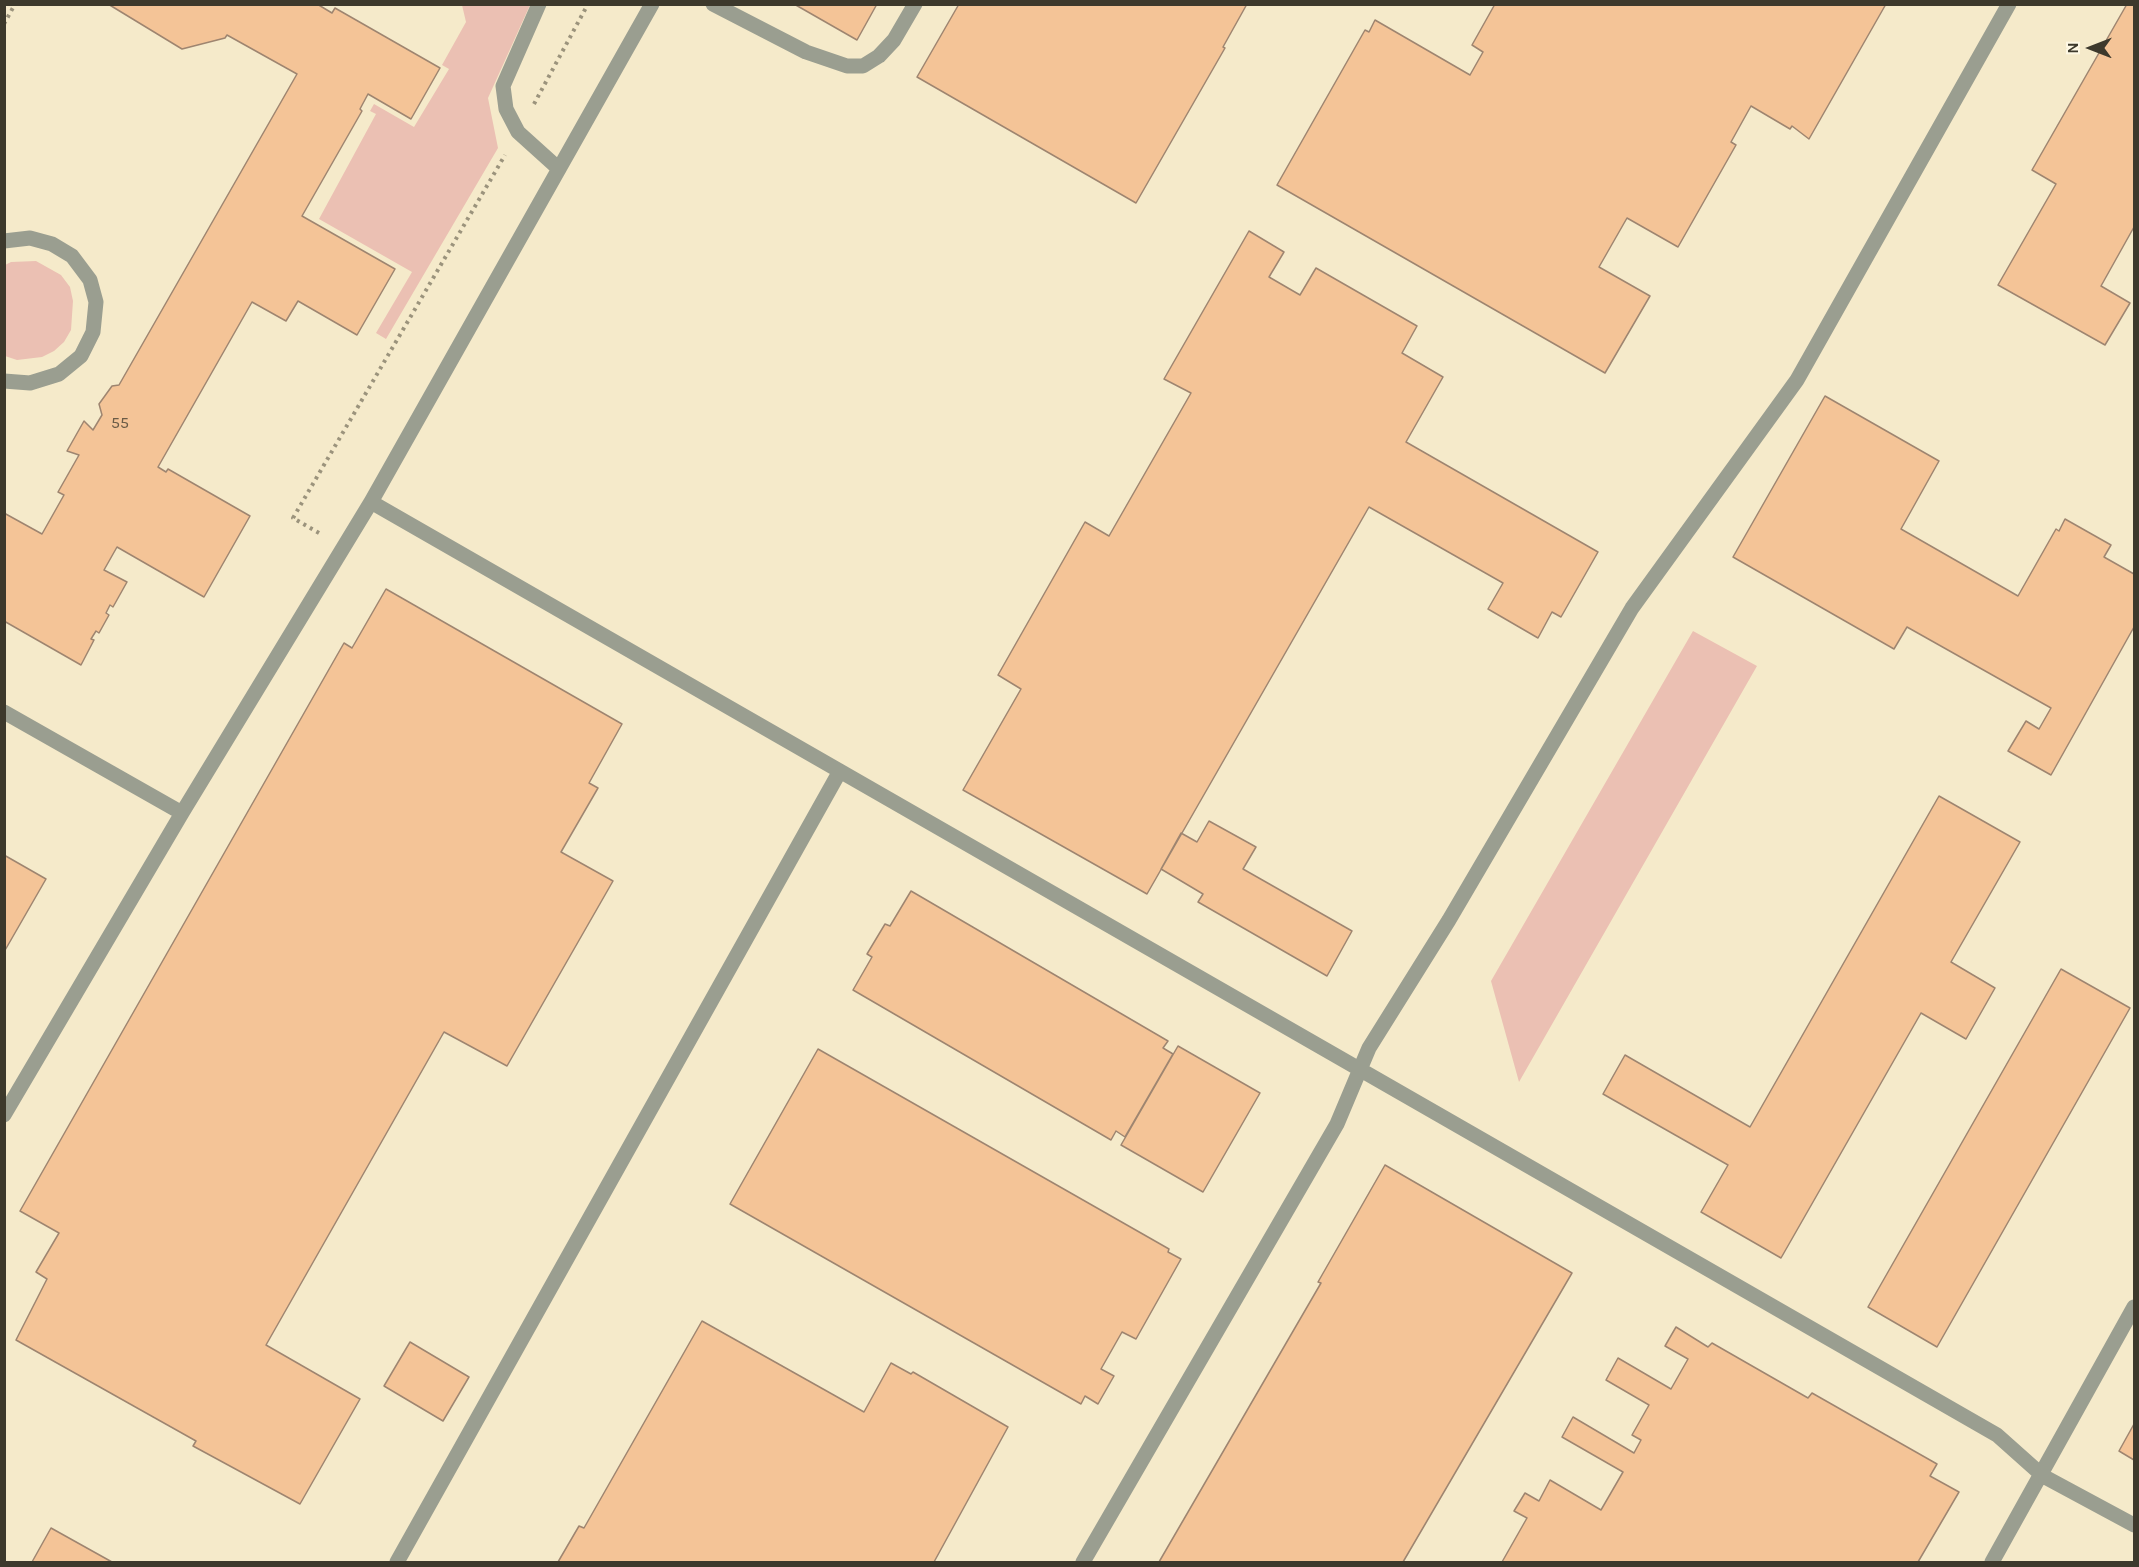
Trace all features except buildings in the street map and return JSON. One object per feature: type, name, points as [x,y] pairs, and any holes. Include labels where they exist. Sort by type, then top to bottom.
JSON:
[{"type":"lane","points":[[539,4],[503,86],[506,109],[518,132],[559,169]]},
{"type":"lane","points":[[4,1115],[182,813],[371,502],[652,4]]},
{"type":"lane","points":[[713,4],[806,52],[847,66],[863,66],[879,56],[894,40],[915,4]]},
{"type":"lane","points":[[1083,1563],[1337,1124],[1369,1048],[1449,920],[1632,608],[1797,380],[2009,4]]},
{"type":"lane","points":[[4,241],[30,238],[52,244],[72,256],[90,280],[96,302],[93,332],[81,356],[59,374],[30,383],[4,381]]},
{"type":"lane","points":[[371,502],[1997,1435],[2043,1476],[2134,1525]]},
{"type":"lane","points":[[4,712],[182,813]]},
{"type":"lane","points":[[397,1563],[840,771]]},
{"type":"lane","points":[[1992,1563],[2043,1476],[2134,1306]]},
{"type":"path","points":[[4,24],[15,4]]},
{"type":"path","points":[[344,547],[293,518],[518,132],[588,4]]},
{"type":"shaded area","points":[[462,5],[530,5],[488,98],[498,148],[386,339],[376,333],[412,272],[319,219],[376,114],[370,111],[374,104],[414,127],[449,69],[442,65],[466,22]]},
{"type":"shaded area","points":[[36,261],[61,275],[70,287],[73,301],[71,330],[64,342],[54,351],[42,357],[17,360],[5,356],[5,265],[11,262]]},
{"type":"shaded area","points":[[1693,631],[1757,666],[1519,1082],[1491,981]]}]
